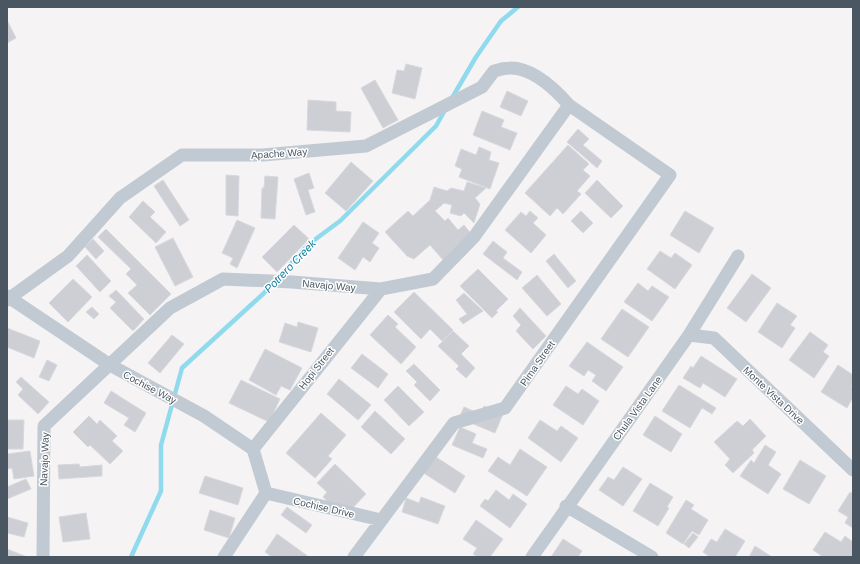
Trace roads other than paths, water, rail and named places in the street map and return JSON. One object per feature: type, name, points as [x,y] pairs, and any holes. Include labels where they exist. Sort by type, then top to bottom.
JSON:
[{"type":"street","name":"Apache Way","points":[[8,298],[68,256],[120,198],[182,155],[263,155],[366,146],[482,87],[494,71],[510,68],[528,71],[558,92],[569,105],[670,175]]},
{"type":"street","name":"Navajo Way","points":[[43,557],[44,426],[170,308],[223,279],[292,282],[381,289],[433,279],[474,237],[569,105]]},
{"type":"street","name":"Pima Street","points":[[354,557],[454,423],[506,408],[670,175]]},
{"type":"street","name":"Chula Vista Lane","points":[[532,557],[566,506],[688,335],[738,256]]},
{"type":"street","name":"Hopi Street","points":[[253,449],[381,289]]},
{"type":"street","name":"Cochise Way","points":[[8,298],[110,365],[204,416],[253,449]]},
{"type":"street","name":"Monte Vista Drive","points":[[688,335],[714,338],[853,470]]},
{"type":"street","points":[[224,557],[266,493],[253,449]]},
{"type":"street","name":"Cochise Drive","points":[[266,493],[381,520]]},
{"type":"street","points":[[566,506],[652,557]]},
{"type":"waterway","name":"Potrero Creek","points":[[452,98],[476,57],[501,21],[518,7]]},
{"type":"waterway","name":"Potrero Creek","points":[[131,557],[161,491],[161,445],[182,368],[263,294],[309,244],[340,221],[436,126],[445,110]]}]
